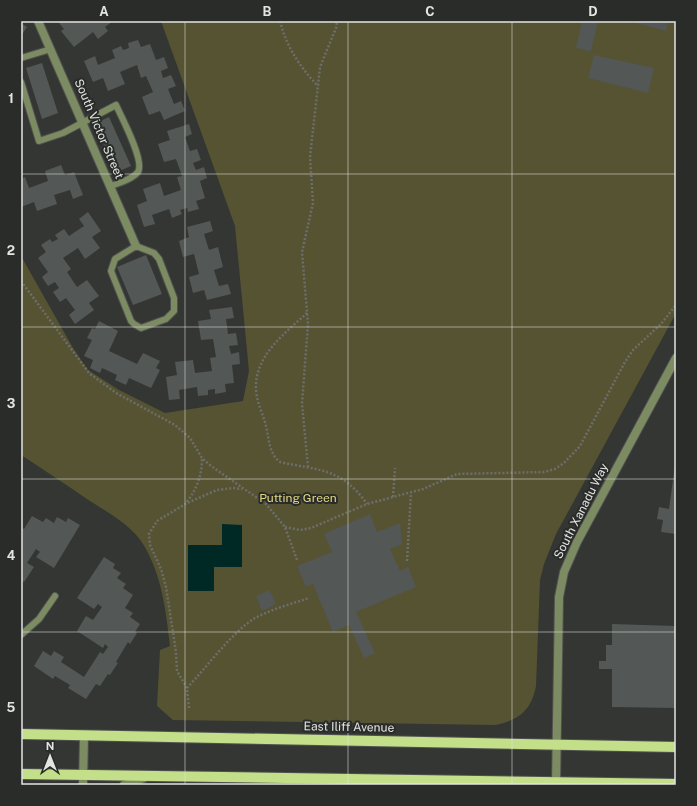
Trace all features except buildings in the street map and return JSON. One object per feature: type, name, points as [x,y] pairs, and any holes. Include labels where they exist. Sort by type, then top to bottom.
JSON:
[{"type":"main road","name":"East Iliff Avenue","points":[[21,734],[676,746]]},
{"type":"main road","points":[[21,774],[84,780],[147,777],[429,783],[676,784]]},
{"type":"street","name":"South Victor Street","points":[[38,21],[83,121],[136,246]]},
{"type":"street","name":"South Xanadu Way","points":[[556,784],[559,607],[564,572],[577,542],[673,369],[676,358]]},
{"type":"street","points":[[84,734],[84,780]]},
{"type":"street","points":[[124,785],[147,777]]},
{"type":"lane","points":[[21,58],[51,49]]},
{"type":"lane","points":[[21,82],[39,141],[63,133],[116,104],[135,148],[140,168],[139,171],[132,177],[111,186]]},
{"type":"lane","points":[[136,246],[157,256],[175,302],[174,312],[170,317],[141,328],[131,321],[111,271],[115,259],[136,246]]},
{"type":"lane","points":[[21,635],[39,619],[54,596]]},
{"type":"path","points":[[280,21],[290,50],[308,76],[318,85]]},
{"type":"path","points":[[308,467],[302,404],[307,313],[302,252],[313,203],[310,157],[321,62],[338,21]]},
{"type":"path","points":[[21,281],[88,373],[116,393],[175,425],[190,438],[202,458],[243,489],[258,496],[266,504],[285,527],[297,560]]},
{"type":"path","points":[[285,527],[300,530],[311,528],[367,504],[438,484],[448,477],[457,474],[544,472],[555,469],[564,463],[586,438],[596,415],[633,350],[661,324],[676,305]]},
{"type":"path","points":[[307,313],[272,347],[264,358],[258,374],[256,390],[274,458],[280,462],[326,471],[349,483],[357,490],[367,504]]},
{"type":"path","points":[[187,503],[201,473],[202,458]]},
{"type":"path","points":[[394,496],[395,468]]},
{"type":"path","points":[[189,708],[187,688],[177,670],[170,605],[160,569],[149,539],[151,528],[157,521],[187,503],[217,490],[234,488],[243,489]]},
{"type":"path","points":[[407,561],[410,493]]},
{"type":"path","points":[[187,688],[240,629],[267,612],[309,598]]},
{"type":"green space","name":"Putting Green","points":[[161,21],[676,21],[676,313],[556,534],[544,564],[540,580],[536,686],[531,702],[523,713],[517,717],[495,725],[173,720],[157,706],[160,650],[170,646],[165,607],[159,581],[155,568],[143,544],[132,531],[118,519],[21,455],[21,256],[73,348],[88,370],[119,390],[165,413],[243,401],[249,371],[235,226]]},
{"type":"water","points":[[222,524],[242,525],[242,567],[214,567],[214,591],[188,591],[188,545],[222,545]]}]
